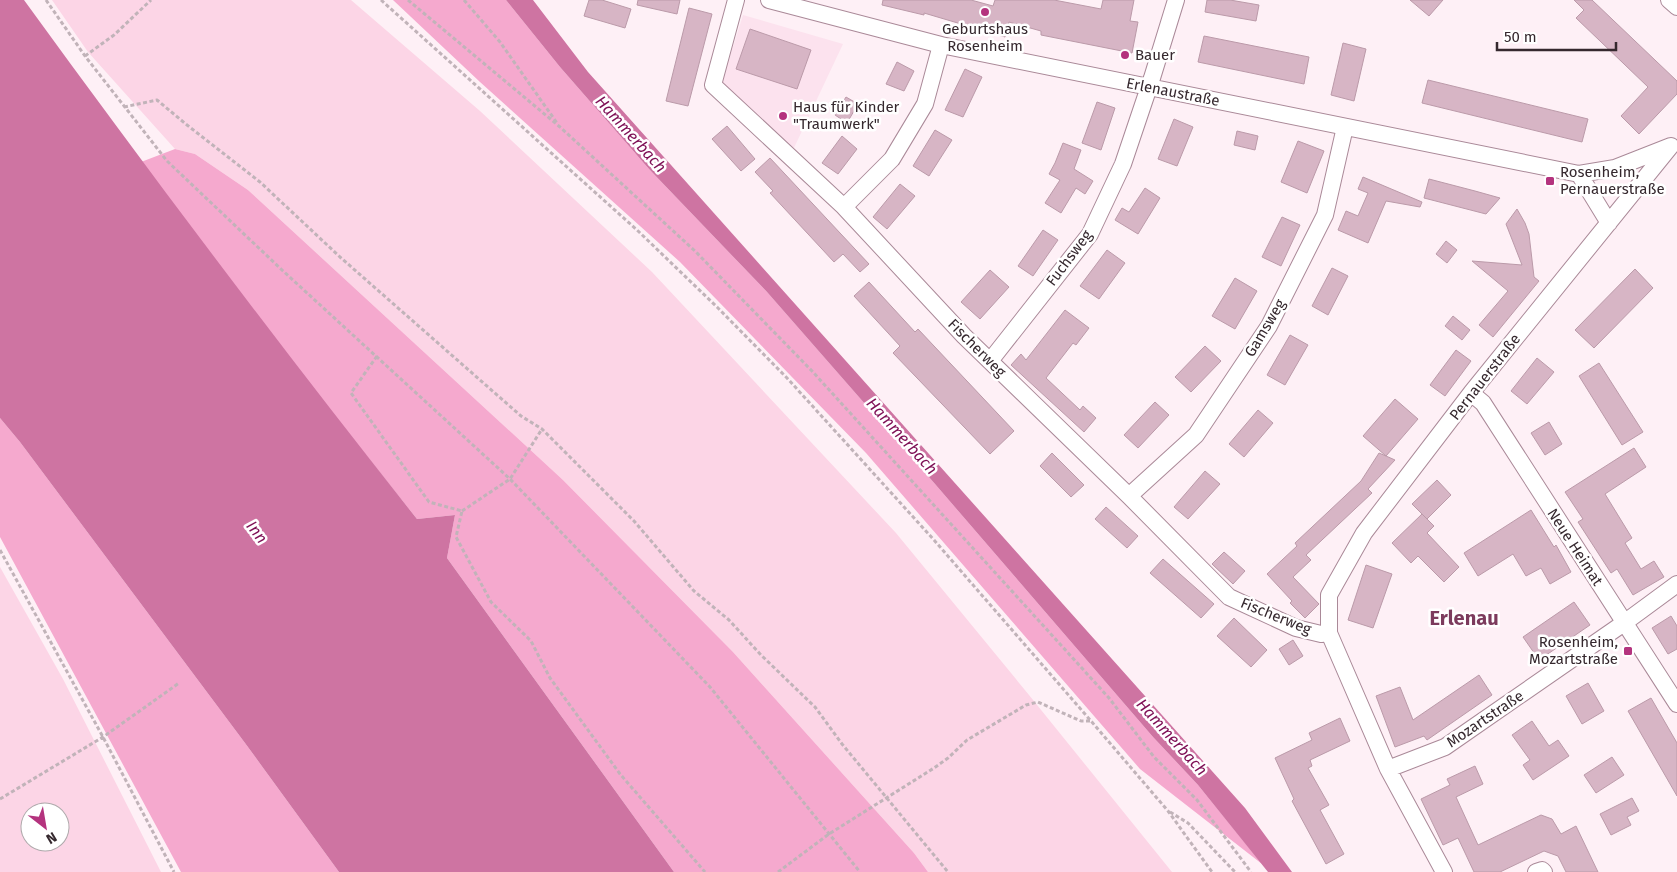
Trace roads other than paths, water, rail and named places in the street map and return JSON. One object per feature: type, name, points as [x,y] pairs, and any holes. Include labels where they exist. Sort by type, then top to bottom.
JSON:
[{"type":"street","name":"Fischerweg","points":[[736,0],[712,85],[844,206],[964,336],[1129,496],[1229,597],[1296,628],[1321,634],[1328,633]]},
{"type":"street","name":"Erlenaustraße","points":[[769,0],[941,46],[1579,174],[1615,168],[1674,142]]},
{"type":"street","name":"Fuchsweg","points":[[990,361],[1090,234],[1123,164],[1176,0]]},
{"type":"street","points":[[1669,0],[1677,7]]},
{"type":"street","points":[[844,206],[892,159],[925,104],[941,46]]},
{"type":"street","name":"Gamsweg","points":[[1129,496],[1196,435],[1269,326],[1325,215],[1345,127]]},
{"type":"street","name":"Pernauerstraße","points":[[1328,633],[1329,595],[1364,533],[1471,393],[1674,142]]},
{"type":"street","points":[[1579,174],[1609,222]]},
{"type":"street","name":"Neue Heimat","points":[[1471,393],[1483,403],[1677,704]]},
{"type":"street","name":"Mozartstraße","points":[[1388,769],[1445,747],[1677,584]]},
{"type":"street","points":[[1328,633],[1388,769],[1444,872]]},
{"type":"street","points":[[1536,872],[1542,870],[1544,872]]},
{"type":"water","name":"Inn","points":[[0,0],[24,0],[218,262],[417,519],[455,515],[447,558],[674,872],[339,872],[245,743],[20,442],[0,418]]},
{"type":"water","name":"Hammerbach","points":[[506,0],[533,0],[588,72],[1245,808],[1292,872],[1268,872],[1198,785],[1153,737],[935,484],[767,292],[649,169],[560,67]]},
{"type":"place","name":"Geburtshaus Rosenheim","points":[[985,12]]},
{"type":"place","name":"Bauer","points":[[1125,55]]},
{"type":"place","name":"Haus für Kinder \"Traumwerk\"","points":[[783,116]]},
{"type":"place","name":"Rosenheim, Pernauerstraße","points":[[1550,181]]},
{"type":"place","name":"Rosenheim, Mozartstraße","points":[[1628,651]]},
{"type":"district","name":"Erlenau","points":[[1464,618]]}]
